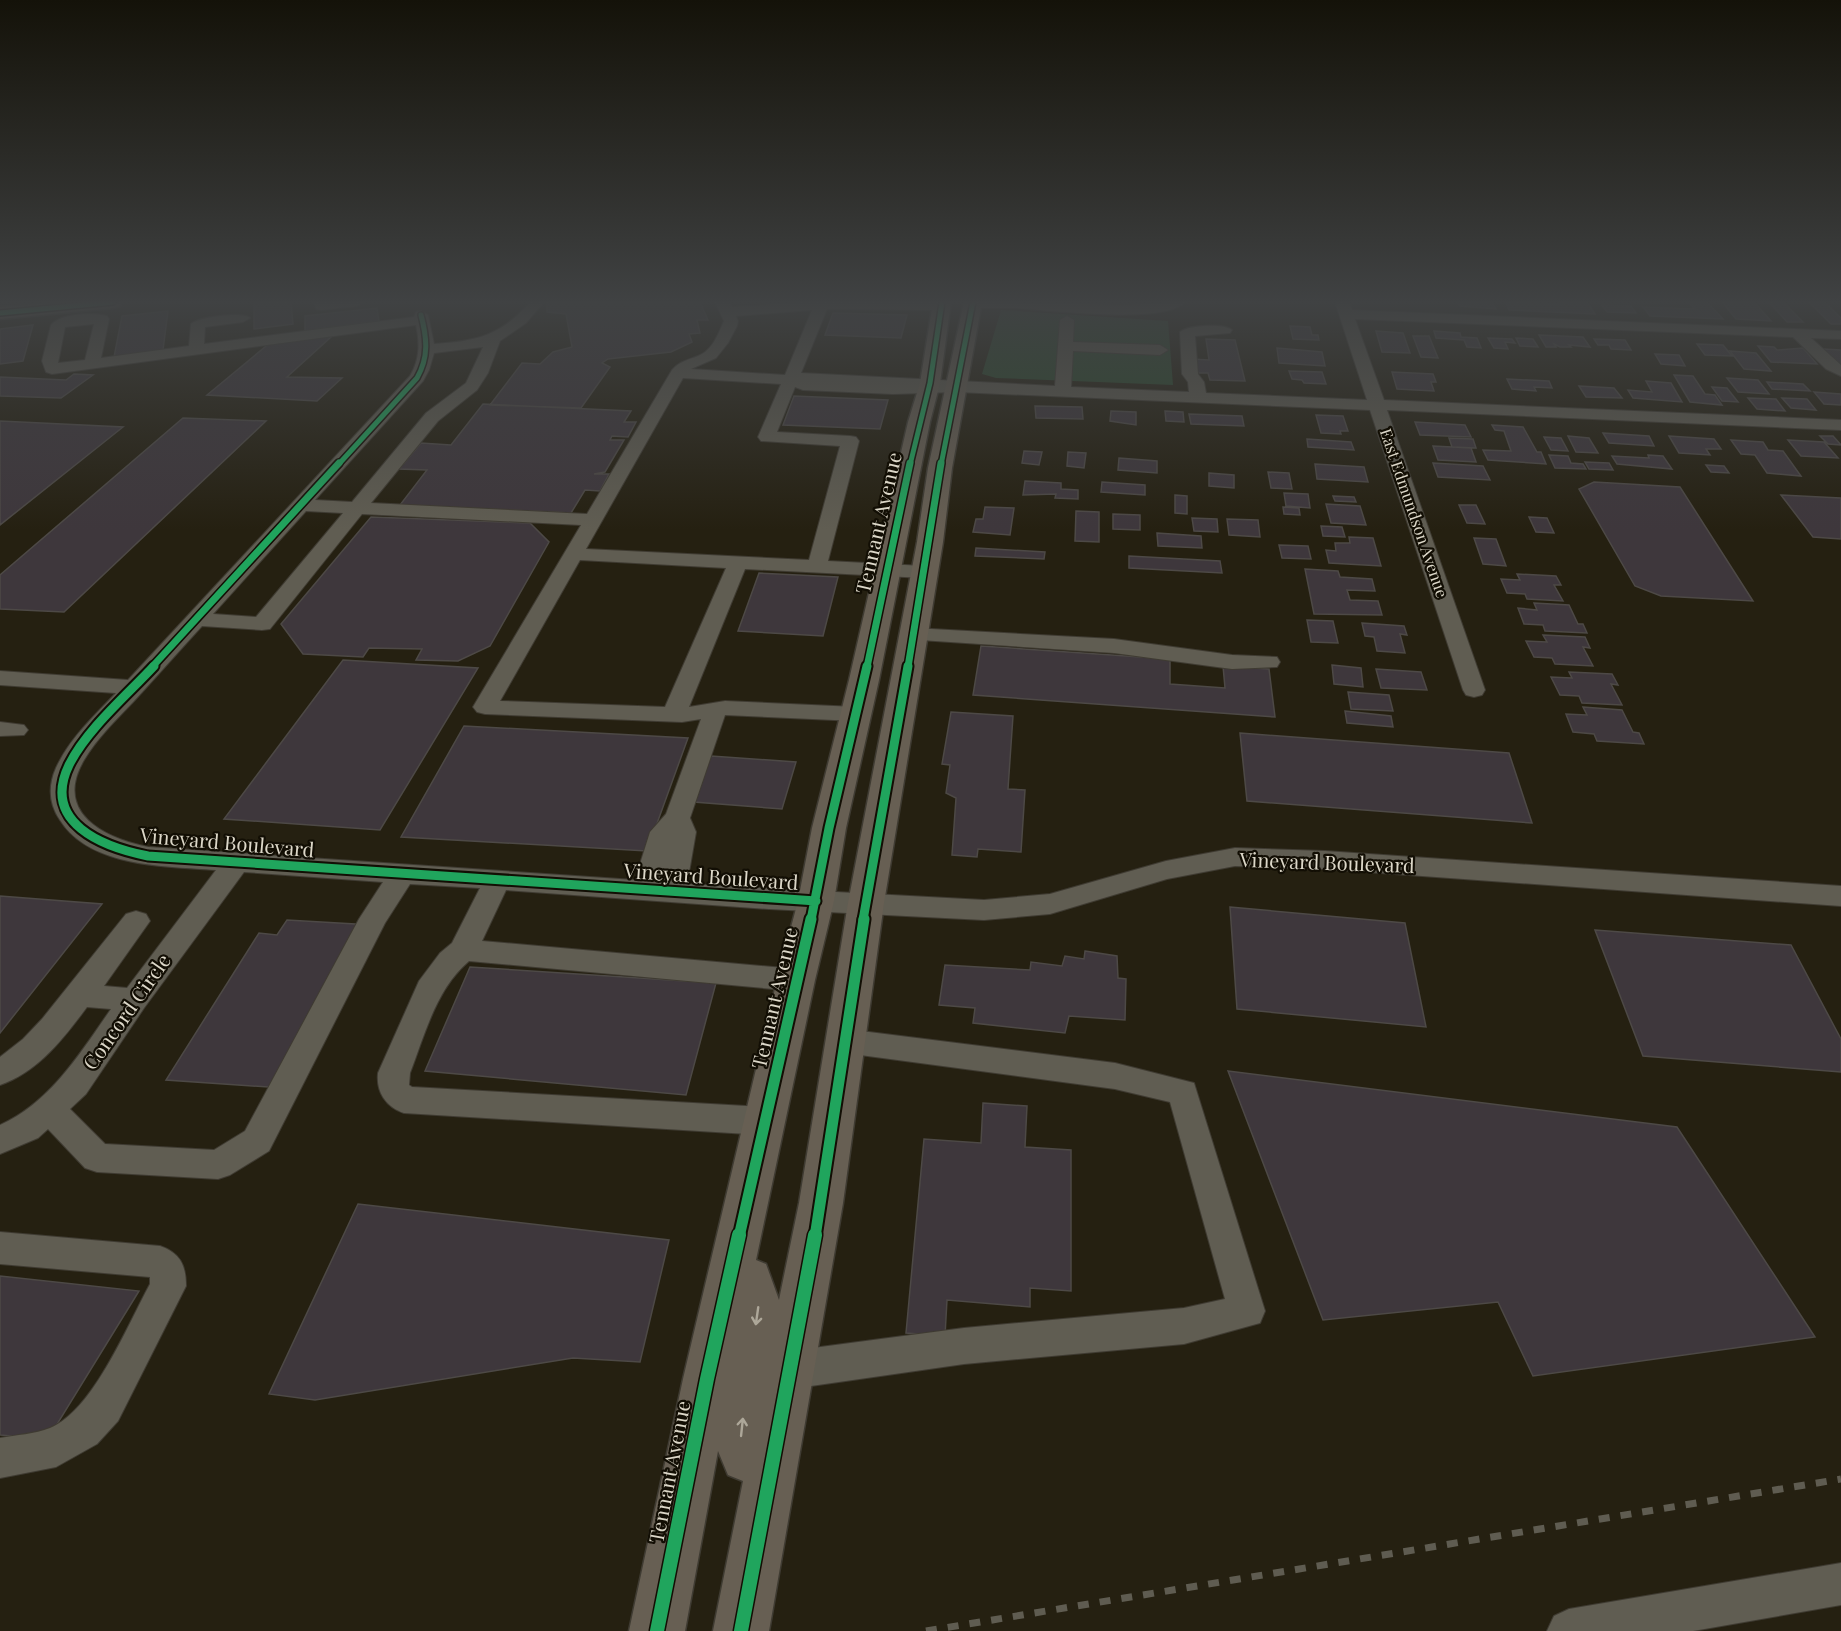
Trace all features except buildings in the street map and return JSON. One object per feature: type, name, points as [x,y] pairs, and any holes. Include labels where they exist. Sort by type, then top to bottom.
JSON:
[{"type":"main road","name":"Tennant Avenue","points":[[657,1631],[707,1379],[796,980],[816,901],[829,828],[930,378]]},
{"type":"main road","points":[[741,1631],[821,1203],[866,903],[940,468],[959,378]]},
{"type":"main road","points":[[732,1272],[750,1279],[757,1293],[759,1304],[755,1355],[763,1365],[778,1371],[789,1370]]},
{"type":"main road","points":[[707,1379],[733,1379],[742,1385],[745,1395],[740,1442],[746,1457],[771,1467]]},
{"type":"street","name":"Vineyard Boulevard","points":[[417,378],[134,687],[74,756],[64,777],[63,790],[66,807],[89,837],[127,853],[236,862],[672,893],[984,910],[1050,904],[1086,896],[1166,870],[1235,857],[1337,861],[1841,896]]},
{"type":"street","points":[[196,620],[261,624],[432,417],[441,407],[466,391],[476,378]]},
{"type":"street","points":[[676,378],[485,707],[674,714],[725,708],[856,714]]},
{"type":"street","points":[[756,378],[792,380],[799,378]]},
{"type":"street","points":[[819,378],[929,386],[1841,425]]},
{"type":"street","points":[[1063,391],[1064,378]]},
{"type":"street","points":[[1193,378],[1196,382],[1198,397]]},
{"type":"street","name":"East Edmundson Avenue","points":[[1368,378],[1474,690]]},
{"type":"street","points":[[792,380],[767,437],[850,441],[817,566]]},
{"type":"street","points":[[302,505],[593,520]]},
{"type":"street","points":[[575,554],[924,572]]},
{"type":"street","points":[[674,714],[738,562]]},
{"type":"street","points":[[913,634],[1114,646],[1232,662],[1269,662]]},
{"type":"street","points":[[0,678],[134,687]]},
{"type":"street","points":[[645,891],[663,832],[677,818],[716,709]]},
{"type":"street","points":[[672,893],[683,832],[677,818]]},
{"type":"street","name":"Concord Circle","points":[[0,1140],[27,1128],[75,1085],[134,1000],[236,862]]},
{"type":"street","points":[[49,1109],[97,1158],[218,1165],[257,1141],[374,919],[402,874]]},
{"type":"street","points":[[497,881],[463,950],[452,957],[435,979],[394,1073],[393,1086],[404,1100],[766,1121]]},
{"type":"street","points":[[0,1072],[8,1070],[39,1045],[136,921]]},
{"type":"street","points":[[463,950],[796,980]]},
{"type":"street","points":[[78,995],[134,1000]]},
{"type":"street","points":[[789,1370],[964,1346],[1184,1326],[1247,1311],[1183,1092],[1114,1076],[845,1041]]},
{"type":"street","points":[[0,1248],[160,1263],[168,1271],[168,1286],[104,1407],[83,1430],[56,1447],[0,1458]]},
{"type":"street","points":[[1569,1631],[1841,1584]]},
{"type":"green space","points":[[999,378],[1172,378],[1173,385]]},
{"type":"railway","points":[[926,1631],[1841,1479]]},
{"type":"cycle path","points":[[417,378],[92,733],[76,754],[65,777],[63,795],[66,810],[74,823],[86,834],[101,842],[148,856],[816,901]]},
{"type":"cycle path","points":[[657,1631],[707,1379],[796,980],[816,901],[829,828],[931,378]]},
{"type":"cycle path","points":[[741,1631],[821,1203],[866,903],[930,542],[940,468],[959,378]]}]
